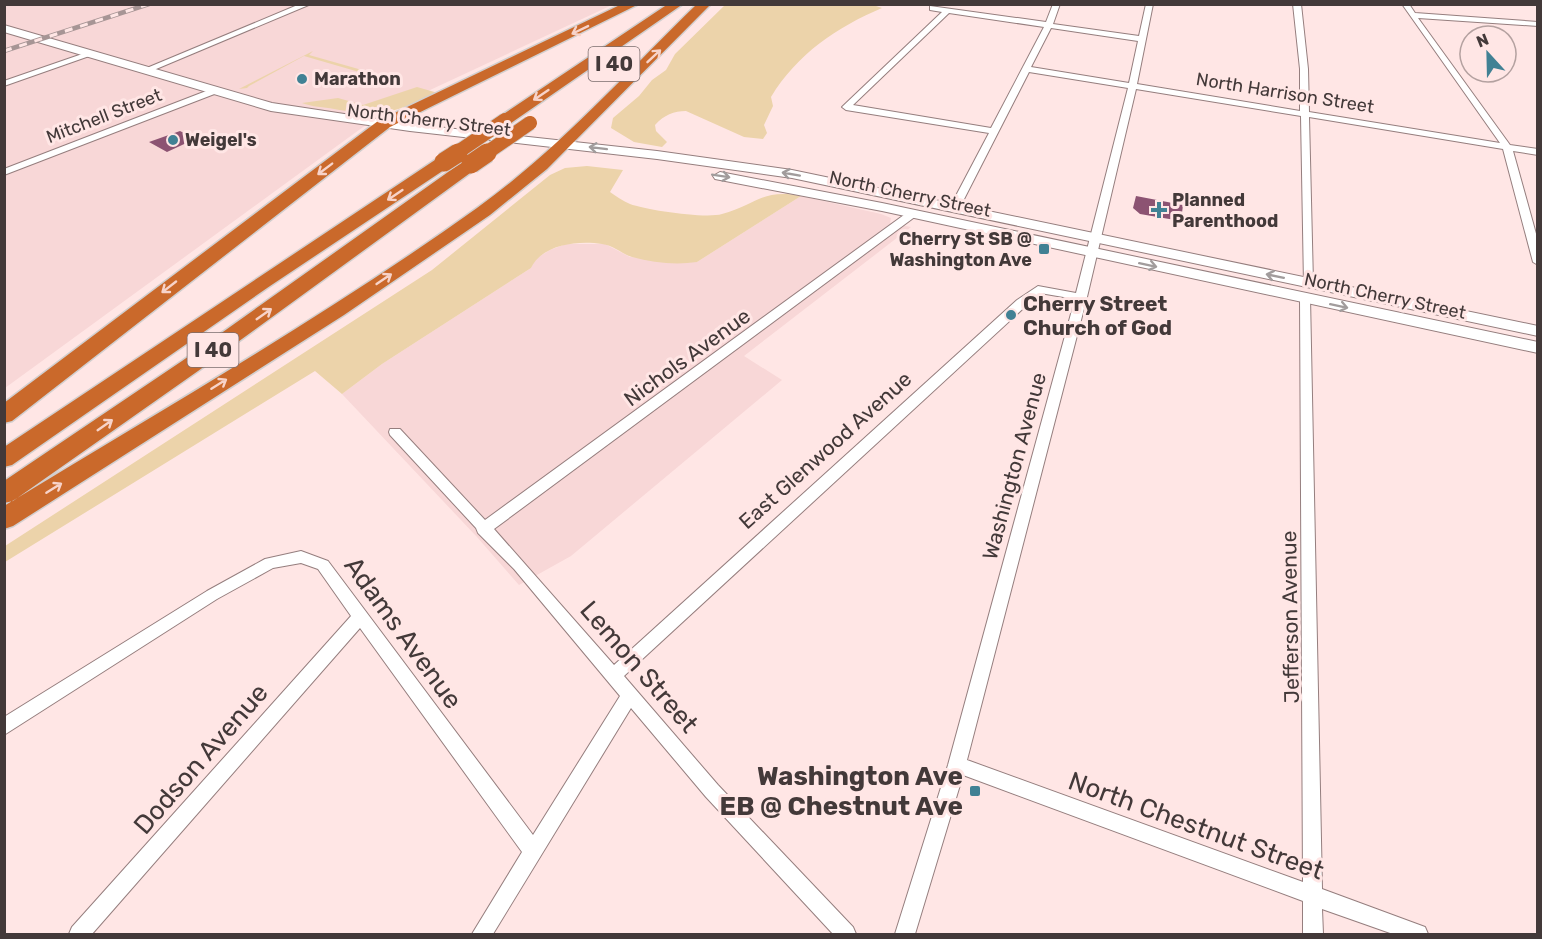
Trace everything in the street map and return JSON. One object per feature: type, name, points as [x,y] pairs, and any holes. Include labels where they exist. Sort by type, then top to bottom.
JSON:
[{"type":"highway","points":[[4,415],[378,129],[633,4]]},
{"type":"highway","name":"I 40","points":[[4,459],[677,4]]},
{"type":"highway","name":"I 40","points":[[605,70],[698,4]]},
{"type":"highway","points":[[4,519],[337,311],[484,211],[556,150],[705,4]]},
{"type":"highway","name":"I 40","points":[[4,494],[200,360],[535,120]]},
{"type":"main road","name":"North Cherry Street","points":[[4,28],[271,107],[284,115],[301,120],[556,150],[753,168],[956,207],[1093,245]]},
{"type":"main road","name":"North Cherry Street","points":[[556,150],[727,177],[912,214],[1093,245],[1307,291],[1538,348]]},
{"type":"main road","name":"North Cherry Street","points":[[1307,291],[1538,331]]},
{"type":"street","points":[[146,70],[309,4]]},
{"type":"street","points":[[956,207],[1049,25],[1057,4]]},
{"type":"street","name":"Washington Avenue","points":[[905,934],[957,765],[1080,297],[1133,85],[1150,4]]},
{"type":"street","name":"Jefferson Avenue","points":[[1297,4],[1304,69],[1305,112],[1315,896],[1313,934]]},
{"type":"street","points":[[1405,4],[1507,147],[1538,262]]},
{"type":"street","points":[[933,8],[1143,39]]},
{"type":"street","points":[[948,10],[846,107],[995,131]]},
{"type":"street","points":[[1412,15],[1538,24]]},
{"type":"street","points":[[4,84],[91,54]]},
{"type":"street","name":"North Harrison Street","points":[[1027,69],[1305,112],[1538,152]]},
{"type":"street","name":"Mitchell Street","points":[[4,172],[214,91]]},
{"type":"street","name":"Nichols Avenue","points":[[483,530],[912,214]]},
{"type":"street","name":"East Glenwood Avenue","points":[[613,676],[1021,302],[1038,289],[1080,297]]},
{"type":"street","name":"Lemon Street","points":[[395,432],[483,530],[519,565],[712,791],[846,934]]},
{"type":"street","name":"Adams Avenue","points":[[4,727],[212,595],[270,563],[301,557],[323,565],[533,850]]},
{"type":"street","name":"Dodson Avenue","points":[[80,934],[360,617]]},
{"type":"street","points":[[483,934],[630,695]]},
{"type":"street","name":"North Chestnut Street","points":[[957,765],[1418,934]]},
{"type":"shaded area","points":[[5,5],[612,5],[385,111],[5,388]]},
{"type":"shaded area","points":[[725,5],[873,5],[882,8],[834,33],[806,55],[781,82],[771,97],[773,106],[764,125],[767,133],[763,139],[744,137],[686,111],[669,114],[655,125],[656,131],[667,142],[662,147],[634,142],[611,128],[613,118],[639,96],[652,80],[666,70],[675,54]]},
{"type":"shaded area","points":[[313,51],[309,55],[401,81],[397,83],[304,56],[247,88],[239,89]]},
{"type":"shaded area","points":[[417,87],[438,93],[398,109],[376,113],[302,103],[338,98],[363,105]]},
{"type":"shaded area","points":[[587,166],[623,170],[610,192],[630,204],[676,213],[722,214],[768,196],[788,194],[801,196],[697,262],[648,261],[628,256],[606,245],[593,243],[572,244],[552,249],[536,260],[531,268],[382,364],[342,394],[315,371],[5,562],[5,546],[432,270],[550,175],[565,168]]},
{"type":"shaded area","points":[[801,196],[881,214],[891,218],[890,223],[911,227],[744,356],[782,380],[571,556],[519,585],[477,537],[342,394],[382,364],[531,268],[535,259],[550,250],[566,244],[605,244],[630,257],[697,262]]},
{"type":"building","name":"Weigel's","points":[[180,131],[195,139],[167,152],[149,142]]},
{"type":"building","name":"Planned Parenthood","points":[[1136,196],[1183,205],[1181,221],[1140,214],[1133,208]]},
{"type":"railway","points":[[4,51],[149,4]]},
{"type":"place","name":"Marathon","points":[[302,79]]},
{"type":"place","name":"Weigel's","points":[[173,140]]},
{"type":"place","name":"Planned Parenthood","points":[[1159,210]]},
{"type":"place","name":"Cherry St SB @ Washington Ave","points":[[1044,249]]},
{"type":"place","name":"Cherry Street Church of God","points":[[1011,315]]},
{"type":"place","name":"Washington Ave EB @ Chestnut Ave","points":[[975,791]]}]
